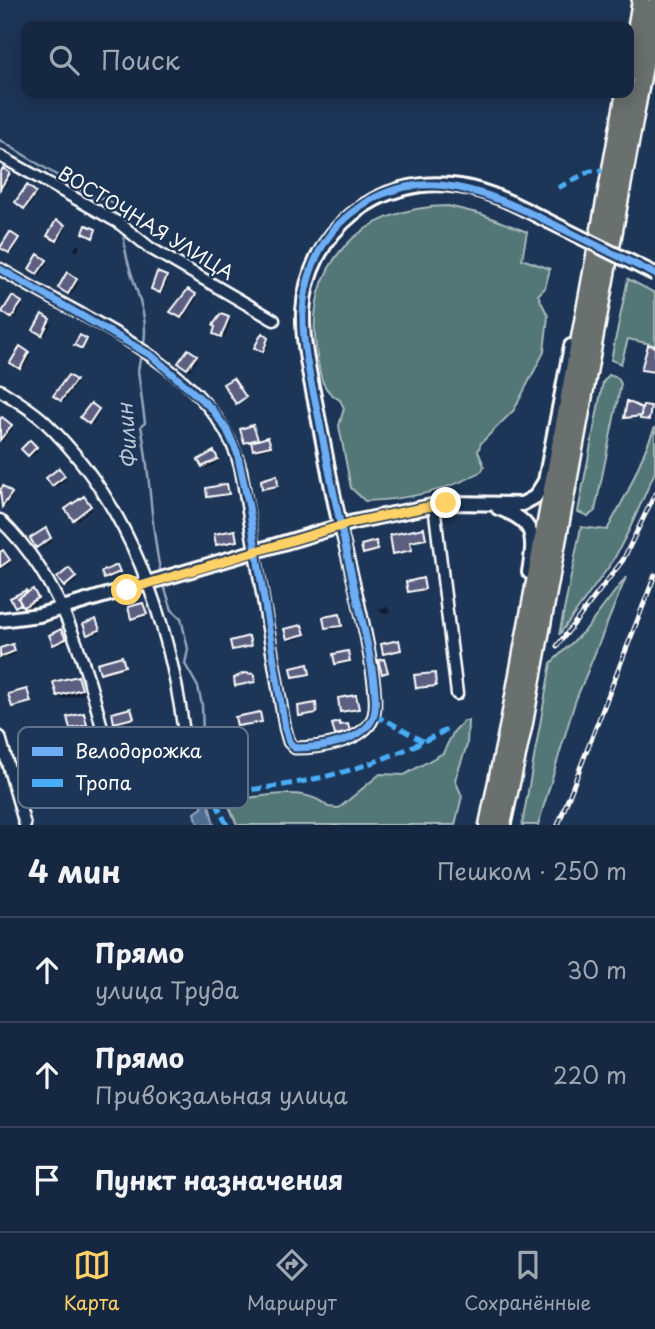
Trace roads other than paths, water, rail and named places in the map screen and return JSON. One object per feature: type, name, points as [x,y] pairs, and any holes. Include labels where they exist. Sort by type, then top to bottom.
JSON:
[{"type":"highway","points":[[634,43],[641,0]]},
{"type":"highway","points":[[502,825],[524,723],[655,6]]},
{"type":"highway","points":[[485,825],[509,723],[624,98]]},
{"type":"street","name":"ВОСТОЧНАЯ УЛИЦА","points":[[0,156],[119,223],[150,248],[274,320]]},
{"type":"street","points":[[0,269],[152,356],[211,408],[227,430],[242,470],[285,728],[289,742],[295,748],[310,748],[342,740],[366,729],[374,716],[375,704],[366,638],[340,526],[303,325],[307,283],[325,242],[346,217],[365,204],[395,191],[421,185],[470,188],[548,221],[655,274]]},
{"type":"street","points":[[0,620],[22,619],[62,609],[340,526],[434,505],[522,504],[541,491],[570,348],[591,280]]},
{"type":"street","points":[[0,390],[42,419],[76,455],[158,581],[183,727]]},
{"type":"street","points":[[484,504],[522,519],[531,532],[533,548],[485,825]]},
{"type":"street","points":[[434,505],[457,694]]},
{"type":"street","points":[[0,520],[16,535],[62,609],[85,661],[102,727]]},
{"type":"street","points":[[0,737],[18,800]]},
{"type":"street","points":[[20,808],[25,825]]},
{"type":"water","points":[[202,808],[210,808],[214,825],[198,825],[195,813]]},
{"type":"waterway","name":"Филин","points":[[0,140],[90,196],[107,199],[127,214],[125,223]]},
{"type":"waterway","name":"Филин","points":[[124,233],[128,262],[144,319],[143,348]]},
{"type":"waterway","name":"Филин","points":[[141,354],[138,371],[145,423],[141,426],[161,574]]},
{"type":"waterway","name":"Филин","points":[[163,583],[172,610],[181,618],[188,649],[185,664],[198,687],[203,727]]},
{"type":"railway","points":[[557,646],[623,560],[655,494]]},
{"type":"railway","points":[[558,825],[655,575]]}]
